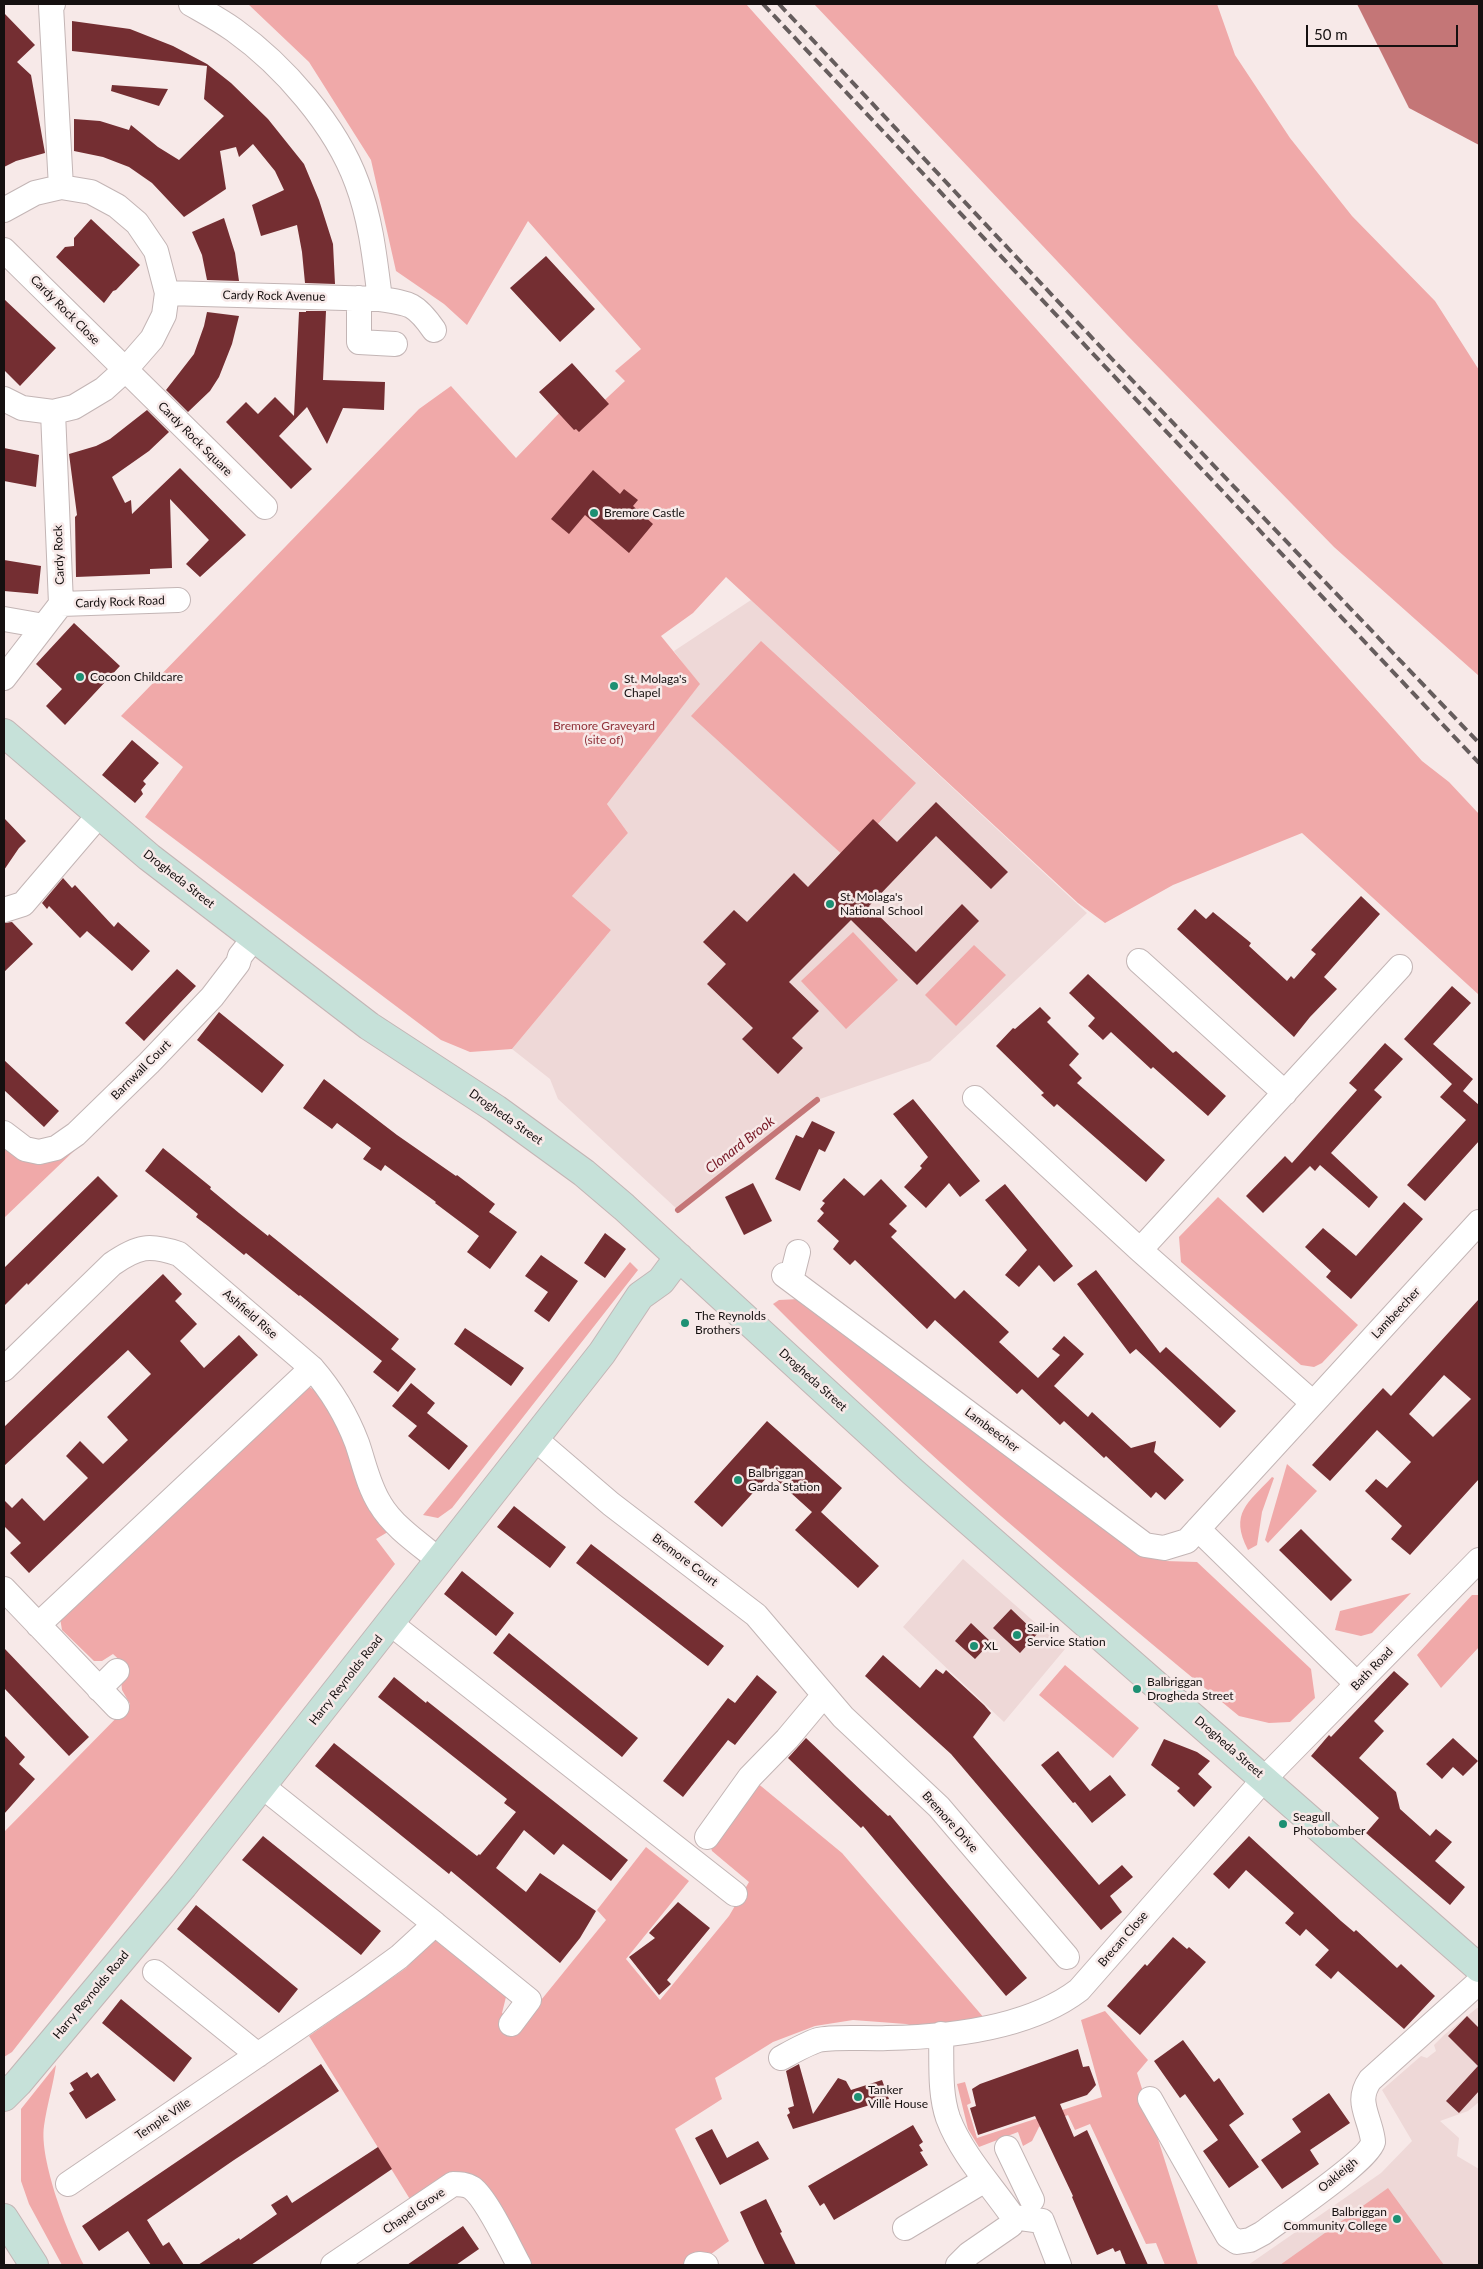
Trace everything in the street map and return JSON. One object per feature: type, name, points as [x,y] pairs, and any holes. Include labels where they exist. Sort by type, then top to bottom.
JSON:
[{"type":"main road","name":"Drogheda Street","points":[[4,732],[149,857],[369,1026],[496,1109],[584,1172],[927,1484],[1265,1778],[1479,1968]]},
{"type":"main road","name":"Harry Reynolds Road","points":[[4,2097],[18,2083],[176,1893],[262,1786],[438,1559],[602,1353],[640,1296],[660,1280],[679,1258]]},
{"type":"main road","points":[[4,2218],[34,2265]]},
{"type":"street","points":[[191,4],[234,30],[279,69],[314,109],[337,142],[357,182],[372,235],[369,298],[359,342],[395,344]]},
{"type":"street","points":[[51,5],[61,187]]},
{"type":"street","points":[[4,210],[35,193],[61,187],[91,192],[118,206],[136,223],[156,251],[167,293],[164,316],[152,339],[125,370],[104,389],[74,407],[52,412],[22,408],[4,399]]},
{"type":"street","name":"Cardy Rock Close","points":[[4,250],[125,370]]},
{"type":"street","name":"Cardy Rock Avenue","points":[[167,293],[369,298],[409,303],[434,330]]},
{"type":"street","name":"Cardy Rock Square","points":[[125,370],[265,508]]},
{"type":"street","name":"Cardy Rock","points":[[52,412],[61,604]]},
{"type":"street","name":"Cardy Rock Road","points":[[61,604],[178,600]]},
{"type":"street","points":[[4,678],[61,604]]},
{"type":"street","points":[[4,619],[44,626]]},
{"type":"street","points":[[4,910],[23,904],[99,815]]},
{"type":"street","name":"Barnwall Court","points":[[4,1133],[25,1149],[39,1152],[56,1148],[76,1134],[212,997],[254,938]]},
{"type":"street","points":[[1139,961],[1284,1093]]},
{"type":"street","points":[[1140,1250],[1400,967]]},
{"type":"street","points":[[974,1098],[1140,1250],[1313,1403]]},
{"type":"street","name":"Lambeecher","points":[[798,1252],[787,1278],[1145,1545],[1164,1548],[1187,1541],[1479,1222]]},
{"type":"street","name":"Ashfield Rise","points":[[4,1369],[112,1264],[130,1252],[146,1247],[160,1248],[179,1254],[312,1368],[330,1388],[345,1414],[368,1478],[380,1505],[398,1526],[438,1559]]},
{"type":"street","points":[[38,1625],[312,1368]]},
{"type":"street","name":"Bremore Court","points":[[534,1438],[612,1504],[756,1615],[823,1696]]},
{"type":"street","points":[[1198,1529],[1357,1684]]},
{"type":"street","name":"Bath Road","points":[[1265,1778],[1479,1560]]},
{"type":"street","points":[[4,1589],[117,1708]]},
{"type":"street","points":[[390,1623],[735,1894]]},
{"type":"street","points":[[99,1689],[117,1671]]},
{"type":"street","points":[[707,1837],[750,1777],[787,1739],[823,1696]]},
{"type":"street","name":"Bremore Drive","points":[[823,1696],[940,1807],[1067,1957]]},
{"type":"street","name":"Brecan Close","points":[[780,2058],[819,2040],[907,2038],[974,2031],[1038,2012],[1066,2000],[1079,1990],[1265,1778]]},
{"type":"street","points":[[262,1786],[530,2000],[511,2024]]},
{"type":"street","name":"Temple Ville","points":[[68,2184],[359,1986],[399,1957],[436,1924]]},
{"type":"street","points":[[155,1972],[258,2055]]},
{"type":"street","name":"Oakleigh","points":[[1150,2099],[1228,2236],[1237,2242],[1250,2240],[1263,2233],[1343,2174],[1370,2149],[1373,2141],[1362,2097],[1364,2089],[1370,2080],[1479,1982]]},
{"type":"street","points":[[941,2034],[942,2085],[948,2116],[960,2144],[1013,2217],[1042,2221],[1059,2265]]},
{"type":"street","points":[[1007,2148],[1032,2200]]},
{"type":"street","points":[[905,2228],[988,2184],[1019,2172]]},
{"type":"street","name":"Chapel Grove","points":[[333,2265],[453,2184],[462,2184],[472,2188],[481,2199],[519,2265]]},
{"type":"street","points":[[958,2265],[969,2254],[1011,2225],[1013,2217]]},
{"type":"street","points":[[696,2265],[706,2265]]},
{"type":"shaded area","points":[[1357,4],[1479,4],[1479,145],[1409,108]]},
{"type":"shaded area","name":"St. Molaga's National School","points":[[751,600],[1087,913],[930,1061],[817,1100],[678,1210],[558,1099],[550,1079],[512,1049],[611,930],[572,896],[628,833],[607,804],[699,685],[674,651]]},
{"type":"shaded area","points":[[963,1559],[1065,1649],[1004,1722],[903,1627]]},
{"type":"shaded area","name":"Balbriggan Community College","points":[[1479,2008],[1479,2102],[1468,2111],[1440,2121],[1459,2138],[1457,2156],[1479,2169],[1479,2265],[1248,2265],[1381,2173],[1412,2141],[1382,2090],[1421,2056],[1427,2058],[1436,2051],[1434,2045]]},
{"type":"green space","name":"Bremore Graveyard (site of)","points":[[248,4],[746,4],[1422,761],[1449,782],[1479,814],[1479,995],[1302,833],[1173,885],[1105,923],[1078,903],[726,577],[693,613],[661,636],[700,684],[607,804],[628,833],[572,896],[611,930],[512,1049],[470,1052],[441,1040],[145,817],[183,767],[121,716],[419,409],[451,386],[516,458],[562,410],[577,426],[625,381],[615,371],[641,349],[528,221],[467,325],[444,304],[396,271],[371,160],[309,62]]},
{"type":"green space","points":[[814,4],[1217,4],[1235,55],[1290,138],[1352,216],[1435,301],[1479,370],[1479,676],[1334,547],[1127,335]]},
{"type":"green space","points":[[761,641],[916,783],[846,858],[691,716]]},
{"type":"green space","points":[[853,932],[898,980],[846,1029],[801,981]]},
{"type":"green space","points":[[974,945],[1006,975],[956,1026],[925,995]]},
{"type":"green space","points":[[99,1127],[4,1218],[4,1150]]},
{"type":"green space","points":[[1218,1197],[1358,1325],[1322,1363],[1314,1367],[1301,1365],[1181,1262],[1179,1237]]},
{"type":"green space","points":[[630,1262],[638,1270],[452,1508],[438,1518],[423,1515]]},
{"type":"green space","points":[[799,1299],[1145,1554],[1165,1561],[1197,1562],[1311,1669],[1315,1698],[1290,1722],[1269,1723],[1239,1716],[1119,1617],[942,1464],[773,1304],[779,1300]]},
{"type":"green space","points":[[309,1387],[318,1392],[398,1526],[376,1539],[395,1564],[12,2052],[4,2057],[4,1832],[130,1704],[122,1690],[121,1680],[129,1669],[113,1654],[102,1661],[94,1661],[62,1630],[60,1618]]},
{"type":"green space","points":[[1287,1464],[1317,1491],[1268,1543],[1265,1540]]},
{"type":"green space","points":[[1272,1477],[1274,1478],[1262,1512],[1257,1545],[1248,1550],[1240,1527],[1241,1517],[1249,1502]]},
{"type":"green space","points":[[1411,1593],[1372,1633],[1361,1636],[1335,1630],[1340,1611]]},
{"type":"green space","points":[[1472,1595],[1479,1595],[1479,1647],[1441,1688],[1417,1655]]},
{"type":"green space","points":[[1065,1665],[1139,1728],[1113,1758],[1039,1695]]},
{"type":"green space","points":[[750,1777],[842,1853],[991,2026],[941,2034],[906,2024],[853,2020],[815,2026],[773,2042],[715,2078],[722,2099],[675,2129],[729,2241],[696,2265],[519,2265],[472,2188],[416,2209],[309,2036],[406,1968],[433,1940],[445,1940],[503,1987],[506,1997],[502,2013],[520,2026],[606,1920],[597,1910],[646,1847],[689,1881],[626,1959],[660,2000],[729,1916],[749,1882],[712,1851],[707,1837]]},
{"type":"green space","points":[[1105,2011],[1148,2060],[1137,2073],[1198,2265],[1165,2265],[1156,2243],[1146,2244],[1090,2124],[1075,2130],[1068,2115],[1039,2127],[1032,2141],[1023,2146],[1018,2132],[979,2147],[968,2129],[957,2084],[965,2082],[971,2103],[967,2105],[977,2138],[1102,2097],[1081,2020]]},
{"type":"green space","points":[[56,2065],[44,2126],[46,2158],[56,2197],[70,2235],[84,2265],[62,2265],[29,2204],[21,2181],[21,2109]]},
{"type":"green space","points":[[1388,2188],[1444,2265],[1280,2265]]},
{"type":"building","points":[[4,13],[35,45],[17,62],[31,75],[45,153],[16,161],[4,167]]},
{"type":"building","points":[[72,21],[130,29],[173,46],[207,64],[231,83],[268,119],[304,164],[319,200],[333,244],[335,284],[305,283],[297,225],[261,236],[252,205],[284,190],[275,171],[253,144],[239,157],[236,147],[220,151],[226,189],[184,217],[152,183],[129,167],[103,157],[74,151],[74,119],[100,121],[129,130],[131,125],[158,147],[179,160],[224,116],[204,99],[207,66],[72,51]]},
{"type":"building","points":[[112,85],[168,89],[159,106],[111,91]]},
{"type":"building","points":[[224,218],[235,253],[239,281],[207,280],[202,255],[192,232]]},
{"type":"building","points":[[91,219],[140,265],[113,291],[104,303],[56,257],[65,247],[74,246],[74,238]]},
{"type":"building","points":[[546,256],[595,309],[560,342],[510,288]]},
{"type":"building","points":[[4,299],[56,348],[20,386],[4,370]]},
{"type":"building","points":[[326,311],[323,380],[385,382],[384,410],[343,408],[327,444],[307,407],[279,436],[312,469],[291,489],[226,422],[246,402],[258,414],[275,397],[294,416],[299,312]]},
{"type":"building","points":[[207,312],[239,316],[232,344],[219,377],[210,391],[188,412],[166,390],[194,354]]},
{"type":"building","points":[[572,363],[609,404],[579,432],[576,429],[574,430],[539,392]]},
{"type":"building","points":[[147,410],[169,432],[149,451],[112,477],[125,503],[131,500],[132,514],[180,468],[246,535],[200,577],[186,564],[209,540],[170,499],[172,568],[150,569],[150,574],[76,577],[75,517],[77,515],[69,454],[96,446],[110,439]]},
{"type":"building","points":[[4,448],[39,455],[36,487],[4,481]]},
{"type":"building","name":"Bremore Castle","points":[[593,470],[620,494],[624,489],[638,500],[633,506],[653,524],[629,553],[585,515],[569,534],[551,519]]},
{"type":"building","points":[[4,560],[41,566],[38,594],[4,591]]},
{"type":"building","name":"Cocoon Childcare","points":[[74,623],[120,666],[65,725],[46,706],[62,689],[36,664]]},
{"type":"building","points":[[132,740],[159,763],[143,781],[146,784],[141,790],[143,794],[135,803],[102,775]]},
{"type":"building","points":[[936,802],[1008,872],[991,889],[936,836],[869,906],[916,952],[962,904],[979,921],[917,985],[851,920],[789,982],[819,1011],[792,1038],[803,1048],[778,1074],[742,1039],[753,1028],[707,984],[726,964],[703,942],[734,910],[747,922],[794,873],[808,887],[873,819],[897,842]]},
{"type":"building","points":[[4,818],[26,841],[4,870]]},
{"type":"building","points":[[63,878],[72,888],[75,885],[114,927],[118,922],[150,951],[132,971],[87,931],[80,938],[49,906],[47,909],[42,903]]},
{"type":"building","points":[[1361,896],[1380,914],[1324,977],[1337,989],[1294,1037],[1177,929],[1195,909],[1206,919],[1213,912],[1251,943],[1249,946],[1287,981],[1291,976],[1294,979],[1316,954],[1311,950]]},
{"type":"building","points":[[12,922],[33,944],[4,972],[4,923]]},
{"type":"building","points":[[177,969],[196,986],[144,1041],[125,1023]]},
{"type":"building","points":[[1088,974],[1173,1053],[1176,1051],[1226,1096],[1208,1116],[1153,1067],[1151,1069],[1111,1032],[1103,1040],[1088,1026],[1095,1018],[1069,993]]},
{"type":"building","points":[[1452,986],[1471,1003],[1433,1044],[1473,1079],[1463,1091],[1479,1105],[1479,1141],[1425,1201],[1407,1185],[1466,1120],[1440,1097],[1452,1084],[1404,1039]]},
{"type":"building","points":[[1040,1007],[1051,1018],[1047,1022],[1079,1054],[1069,1065],[1082,1078],[1077,1083],[1165,1160],[1146,1182],[1057,1104],[1054,1107],[1041,1095],[1044,1093],[996,1046],[1013,1028],[1015,1029]]},
{"type":"building","points":[[219,1012],[284,1065],[262,1093],[197,1040]]},
{"type":"building","points":[[1385,1043],[1403,1059],[1374,1090],[1382,1097],[1331,1153],[1378,1197],[1369,1208],[1320,1165],[1315,1171],[1310,1166],[1263,1213],[1246,1196],[1285,1156],[1292,1163],[1357,1090],[1349,1083]]},
{"type":"building","points":[[4,1060],[59,1111],[44,1127],[4,1090]]},
{"type":"building","points":[[324,1079],[397,1135],[457,1175],[495,1204],[489,1212],[517,1232],[490,1269],[467,1252],[479,1236],[385,1165],[381,1171],[363,1159],[371,1148],[337,1123],[332,1129],[303,1108]]},
{"type":"building","points":[[913,1099],[980,1181],[960,1197],[949,1183],[926,1208],[904,1187],[922,1168],[920,1166],[928,1157],[893,1114]]},
{"type":"building","points":[[812,1121],[835,1132],[825,1152],[819,1149],[800,1191],[775,1179],[796,1135],[803,1138]]},
{"type":"building","points":[[163,1148],[211,1187],[210,1189],[239,1213],[268,1236],[269,1234],[399,1339],[391,1349],[416,1369],[398,1392],[373,1372],[382,1361],[246,1253],[244,1255],[196,1217],[198,1214],[145,1171]]},
{"type":"building","points":[[98,1176],[118,1196],[28,1285],[27,1283],[4,1306],[4,1268]]},
{"type":"building","points":[[844,1178],[864,1196],[881,1179],[907,1206],[889,1224],[897,1231],[891,1237],[955,1299],[964,1290],[1009,1332],[999,1342],[1038,1378],[1060,1355],[1052,1349],[1064,1336],[1084,1354],[1054,1386],[1088,1417],[1092,1412],[1131,1448],[1156,1441],[1154,1452],[1184,1480],[1165,1500],[1156,1492],[1151,1498],[1106,1456],[1104,1458],[1064,1421],[1060,1425],[1022,1389],[1017,1394],[935,1320],[927,1329],[855,1260],[850,1265],[833,1249],[839,1241],[817,1221],[824,1213],[820,1209],[825,1203],[822,1201]]},
{"type":"building","points":[[753,1183],[772,1221],[744,1235],[725,1197]]},
{"type":"building","points":[[1005,1184],[1073,1266],[1054,1282],[1039,1265],[1019,1287],[1005,1275],[1027,1250],[985,1200]]},
{"type":"building","points":[[1404,1202],[1423,1219],[1351,1299],[1326,1277],[1331,1271],[1305,1247],[1323,1228],[1356,1256]]},
{"type":"building","points":[[605,1233],[626,1249],[605,1278],[584,1263]]},
{"type":"building","points":[[541,1255],[578,1281],[549,1322],[534,1311],[548,1292],[525,1276]]},
{"type":"building","points":[[1096,1270],[1160,1353],[1166,1347],[1236,1411],[1220,1428],[1136,1349],[1130,1354],[1077,1284]]},
{"type":"building","points":[[163,1274],[182,1294],[175,1301],[197,1324],[180,1341],[204,1368],[239,1335],[258,1355],[29,1573],[10,1553],[21,1543],[4,1526],[4,1500],[12,1508],[22,1498],[44,1521],[88,1478],[66,1456],[80,1441],[103,1464],[128,1440],[107,1417],[151,1374],[128,1350],[4,1466],[4,1427]]},
{"type":"building","points":[[1479,1299],[1479,1479],[1410,1555],[1391,1539],[1402,1526],[1365,1491],[1376,1479],[1387,1488],[1411,1462],[1377,1430],[1330,1481],[1312,1465],[1383,1388],[1391,1396]],"holes":[[[1444,1375],[1471,1399],[1433,1437],[1409,1414]]]},
{"type":"building","points":[[465,1328],[524,1368],[511,1386],[454,1344]]},
{"type":"building","points":[[411,1383],[435,1403],[427,1413],[468,1446],[449,1470],[408,1436],[417,1426],[392,1406]]},
{"type":"building","points":[[767,1421],[842,1488],[821,1512],[879,1566],[858,1588],[795,1530],[812,1512],[770,1474],[722,1527],[694,1502]]},
{"type":"building","points":[[514,1506],[566,1547],[550,1568],[497,1527]]},
{"type":"building","points":[[1301,1529],[1352,1580],[1331,1601],[1279,1550]]},
{"type":"building","points":[[591,1544],[724,1646],[708,1666],[576,1563]]},
{"type":"building","points":[[462,1571],[514,1613],[496,1636],[444,1594]]},
{"type":"building","points":[[1011,1609],[1037,1634],[1020,1653],[993,1628]]},
{"type":"building","name":"XL","points":[[971,1623],[991,1642],[975,1659],[955,1641]]},
{"type":"building","points":[[509,1633],[638,1738],[622,1757],[493,1653]]},
{"type":"building","points":[[4,1648],[89,1737],[69,1756],[4,1688]]},
{"type":"building","points":[[883,1655],[920,1688],[936,1669],[943,1674],[946,1670],[984,1705],[991,1713],[973,1737],[1099,1885],[1122,1865],[1133,1877],[1110,1896],[1122,1912],[1101,1930],[951,1754],[865,1676]]},
{"type":"building","points":[[1394,1671],[1409,1684],[1374,1721],[1384,1731],[1359,1758],[1396,1792],[1400,1809],[1430,1836],[1436,1829],[1452,1842],[1435,1861],[1465,1887],[1450,1905],[1366,1833],[1379,1818],[1311,1756],[1329,1735],[1331,1737]]},
{"type":"building","points":[[757,1675],[777,1692],[735,1745],[728,1740],[683,1797],[663,1781],[728,1698],[735,1703]]},
{"type":"building","points":[[394,1677],[628,1860],[611,1881],[563,1844],[554,1855],[524,1830],[496,1868],[526,1892],[540,1873],[596,1911],[580,1938],[560,1963],[451,1871],[449,1874],[315,1766],[334,1743],[477,1856],[480,1855],[516,1812],[504,1803],[507,1799],[378,1697]]},
{"type":"building","points":[[4,1735],[25,1757],[19,1764],[35,1779],[4,1814]]},
{"type":"building","points":[[806,1738],[888,1816],[890,1815],[1027,1978],[1006,1996],[863,1826],[861,1828],[788,1758]]},
{"type":"building","points":[[1453,1738],[1478,1761],[1463,1776],[1453,1767],[1442,1779],[1426,1764]]},
{"type":"building","points":[[1164,1739],[1197,1752],[1210,1761],[1198,1774],[1212,1787],[1194,1807],[1177,1791],[1180,1788],[1151,1765]]},
{"type":"building","points":[[1058,1751],[1090,1791],[1110,1775],[1126,1795],[1092,1823],[1041,1765]]},
{"type":"building","points":[[263,1836],[381,1931],[361,1955],[242,1860]]},
{"type":"building","points":[[1249,1836],[1341,1921],[1354,1932],[1356,1930],[1397,1968],[1401,1964],[1435,1996],[1404,2029],[1338,1971],[1331,1979],[1315,1965],[1329,1950],[1306,1929],[1300,1936],[1285,1923],[1294,1913],[1246,1870],[1229,1889],[1213,1874]]},
{"type":"building","points":[[678,1902],[710,1928],[667,1980],[671,1984],[659,1995],[629,1957],[655,1938],[649,1933]]},
{"type":"building","points":[[196,1905],[298,1989],[279,2013],[177,1929]]},
{"type":"building","points":[[1173,1937],[1187,1949],[1189,1947],[1206,1962],[1140,2035],[1107,2006],[1145,1964],[1147,1966]]},
{"type":"building","points":[[121,1999],[192,2058],[174,2082],[102,2023]]},
{"type":"building","points":[[1467,2016],[1479,2028],[1479,2091],[1459,2113],[1446,2101],[1478,2066],[1448,2036]]},
{"type":"building","points":[[1183,2040],[1214,2082],[1219,2078],[1244,2114],[1229,2125],[1259,2167],[1229,2188],[1203,2151],[1218,2140],[1185,2094],[1180,2098],[1154,2061]]},
{"type":"building","points":[[1078,2049],[1083,2067],[1089,2066],[1096,2085],[1087,2095],[1060,2104],[1074,2137],[1087,2130],[1148,2265],[1126,2265],[1120,2250],[1115,2252],[1113,2248],[1097,2255],[1073,2196],[1035,2116],[978,2135],[970,2108],[976,2106],[972,2089],[980,2084]]},
{"type":"building","points":[[321,2064],[339,2091],[147,2220],[163,2246],[169,2242],[184,2265],[151,2265],[128,2231],[99,2251],[82,2226]]},
{"type":"building","name":"Tanker Ville House","points":[[799,2064],[813,2114],[838,2078],[846,2081],[851,2090],[882,2080],[889,2099],[793,2129],[787,2115],[790,2113],[788,2108],[794,2106],[786,2071]]},
{"type":"building","points":[[87,2072],[91,2078],[98,2073],[116,2100],[86,2119],[69,2093],[74,2090],[70,2083]]},
{"type":"building","points":[[1329,2093],[1350,2123],[1310,2150],[1319,2164],[1282,2189],[1261,2160],[1301,2132],[1292,2119]]},
{"type":"building","points":[[913,2125],[923,2142],[919,2145],[923,2151],[920,2152],[928,2165],[834,2220],[824,2203],[820,2206],[808,2186]]},
{"type":"building","points":[[712,2129],[727,2158],[758,2141],[769,2159],[720,2185],[695,2138]]},
{"type":"building","points":[[378,2147],[392,2169],[251,2265],[198,2265],[239,2238],[240,2240],[277,2214],[271,2205],[287,2195],[292,2203]]},
{"type":"building","points":[[766,2199],[796,2265],[765,2265],[740,2212]]},
{"type":"building","points":[[463,2226],[479,2249],[456,2265],[407,2265]]},
{"type":"waterway","name":"Clonard Brook","points":[[678,1210],[817,1100]]},
{"type":"railway","points":[[763,4],[1479,763]]},
{"type":"railway","points":[[779,4],[1111,358],[1479,743]]},
{"type":"place","name":"Bremore Castle","points":[[594,513]]},
{"type":"place","name":"Cocoon Childcare","points":[[80,677]]},
{"type":"place","name":"St. Molaga's Chapel","points":[[614,686]]},
{"type":"place","name":"St. Molaga's National School","points":[[830,904]]},
{"type":"place","name":"The Reynolds Brothers","points":[[685,1323]]},
{"type":"place","name":"Balbriggan Garda Station","points":[[738,1480]]},
{"type":"place","name":"Sail-in Service Station","points":[[1017,1635]]},
{"type":"place","name":"XL","points":[[974,1646]]},
{"type":"place","name":"Balbriggan Drogheda Street","points":[[1137,1689]]},
{"type":"place","name":"Seagull Photobomber","points":[[1283,1824]]},
{"type":"place","name":"Tanker Ville House","points":[[858,2097]]},
{"type":"place","name":"Balbriggan Community College","points":[[1397,2219]]}]
